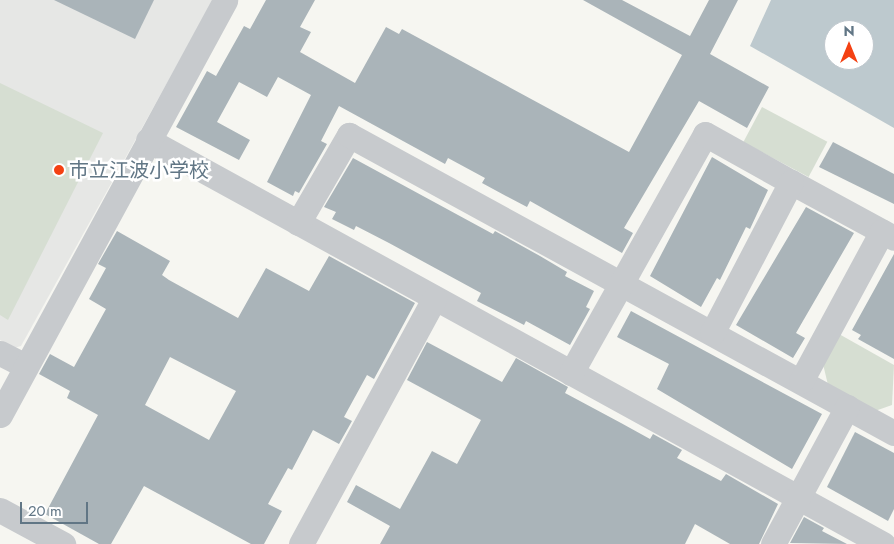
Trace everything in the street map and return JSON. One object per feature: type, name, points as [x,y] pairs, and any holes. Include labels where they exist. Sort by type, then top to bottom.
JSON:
[{"type":"street","points":[[0,415],[225,0]]},
{"type":"street","points":[[571,373],[705,134],[888,234],[801,381]]},
{"type":"street","points":[[298,223],[349,135],[620,284],[848,407],[892,428]]},
{"type":"street","points":[[148,140],[434,299],[883,544]]},
{"type":"street","points":[[712,333],[791,182]]},
{"type":"street","points":[[301,544],[434,299]]},
{"type":"street","points":[[0,353],[26,366]]},
{"type":"street","points":[[773,544],[848,407]]},
{"type":"street","points":[[0,510],[63,544]]},
{"type":"shaded area","name":"市立江波小学校","points":[[0,0],[213,0],[21,346],[14,348],[0,340]]},
{"type":"shaded area","points":[[771,0],[894,0],[894,128],[750,46]]},
{"type":"shaded area","points":[[0,83],[103,133],[8,320],[0,315]]},
{"type":"shaded area","points":[[762,107],[827,142],[809,177],[743,142]]},
{"type":"shaded area","points":[[839,334],[894,365],[892,405],[875,411],[828,385],[823,364]]},
{"type":"building","points":[[54,0],[154,0],[135,39]]},
{"type":"building","points":[[266,0],[315,0],[300,27],[311,32],[300,52],[355,83],[386,27],[399,34],[402,29],[629,152],[682,55],[583,0],[622,0],[690,36],[709,0],[738,0],[710,54],[769,87],[747,128],[699,101],[624,228],[633,233],[622,253],[530,201],[527,207],[482,183],[485,178],[448,158],[445,164],[339,106],[321,141],[327,144],[299,193],[295,191],[293,196],[267,182],[311,95],[278,77],[267,97],[239,82],[217,122],[250,140],[239,160],[176,127],[207,71],[216,76],[244,26],[250,29]]},
{"type":"building","points":[[833,142],[894,174],[894,204],[819,167]]},
{"type":"building","points":[[712,157],[768,190],[750,229],[746,227],[720,280],[717,278],[701,307],[650,276]]},
{"type":"building","points":[[353,158],[493,234],[495,231],[567,272],[565,276],[594,291],[586,307],[590,309],[570,345],[526,321],[524,325],[477,301],[481,293],[389,243],[356,226],[354,230],[332,219],[336,212],[324,207]]},
{"type":"building","points":[[806,207],[854,233],[796,333],[805,338],[793,358],[736,325]]},
{"type":"building","points":[[117,231],[170,261],[162,275],[238,318],[266,268],[309,291],[329,256],[415,303],[374,379],[367,375],[344,417],[352,421],[339,444],[313,430],[292,470],[288,468],[268,504],[282,511],[264,544],[251,544],[144,486],[111,544],[99,544],[45,514],[98,415],[67,398],[70,391],[39,374],[50,354],[74,367],[106,309],[89,299],[106,268],[98,264]],"holes":[[[170,357],[236,391],[209,440],[145,405]]]},
{"type":"building","points":[[894,254],[894,359],[858,339],[861,335],[852,330]]},
{"type":"building","points":[[631,311],[822,414],[792,469],[657,389],[669,364],[617,337]]},
{"type":"building","points":[[427,342],[502,382],[516,358],[568,387],[565,393],[650,439],[653,434],[682,450],[677,458],[721,481],[726,474],[778,504],[759,544],[730,544],[695,524],[685,544],[380,544],[390,526],[347,502],[356,485],[400,509],[432,451],[457,464],[481,420],[407,380]]},
{"type":"building","points":[[855,432],[894,453],[894,509],[888,521],[827,487]]},
{"type":"building","points":[[804,517],[824,528],[822,531],[847,544],[790,543]]},
{"type":"place","name":"市立江波小学校","points":[[59,170]]}]
